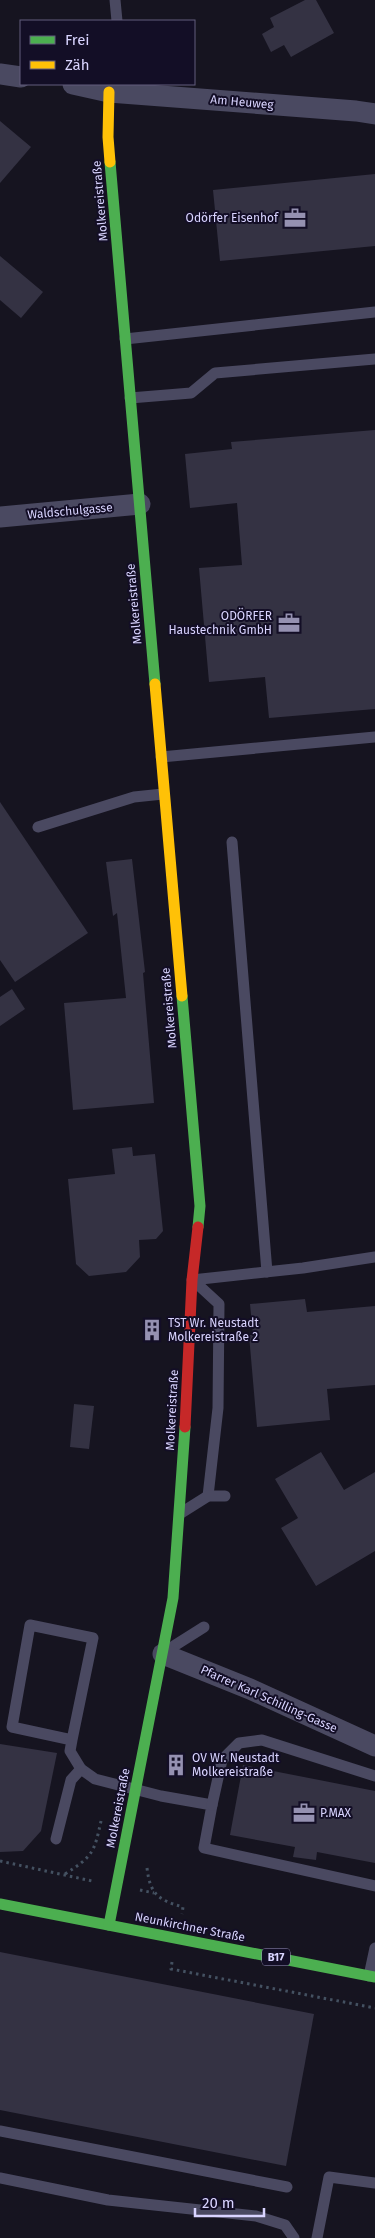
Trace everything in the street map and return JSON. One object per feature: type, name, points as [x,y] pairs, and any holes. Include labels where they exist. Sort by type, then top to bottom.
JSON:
[{"type":"street","points":[[0,74],[20,77]]},
{"type":"street","name":"Am Heuweg","points":[[82,85],[375,114]]},
{"type":"street","name":"Molkereistraße","points":[[109,1925],[173,1598],[192,1280],[200,1206],[163,794],[108,136],[110,88]]},
{"type":"street","name":"Waldschulgasse","points":[[0,516],[140,504]]},
{"type":"street","name":"Pfarrer Karl Schilling-Gasse","points":[[163,1654],[250,1689],[375,1746]]},
{"type":"street","name":"Neunkirchner Straße","points":[[0,1904],[372,1976]]},
{"type":"lane","points":[[115,0],[117,20]]},
{"type":"lane","points":[[125,339],[375,312]]},
{"type":"lane","points":[[130,398],[191,393],[215,373],[375,359]]},
{"type":"lane","points":[[161,757],[375,737]]},
{"type":"lane","points":[[38,827],[134,797],[163,794]]},
{"type":"lane","points":[[232,842],[267,1272]]},
{"type":"lane","points":[[192,1280],[375,1257]]},
{"type":"lane","points":[[192,1280],[218,1304],[218,1408],[208,1496]]},
{"type":"lane","points":[[178,1515],[208,1496],[225,1496]]},
{"type":"lane","points":[[72,1740],[12,1727],[30,1625],[93,1638],[70,1751],[81,1769],[94,1780],[212,1805]]},
{"type":"lane","points":[[163,1654],[204,1628]]},
{"type":"lane","points":[[375,1776],[262,1740],[238,1743],[222,1760],[204,1848],[375,1886]]},
{"type":"lane","points":[[56,1839],[71,1780],[81,1769]]},
{"type":"lane","points":[[372,1976],[375,1948]]},
{"type":"lane","points":[[0,2131],[287,2186]]},
{"type":"lane","points":[[317,2238],[329,2177],[375,2183]]},
{"type":"lane","points":[[0,2178],[108,2200],[256,2216],[285,2225],[294,2238]]},
{"type":"path","points":[[0,1861],[64,1875],[90,1857],[96,1847],[102,1820]]},
{"type":"path","points":[[149,1859],[147,1868],[149,1881],[154,1893],[165,1902],[183,1907]]},
{"type":"path","points":[[171,1968],[375,2008]]},
{"type":"building","points":[[305,0],[316,0],[334,33],[291,57],[284,45],[271,52],[262,34],[274,27],[270,18]]},
{"type":"building","points":[[0,121],[31,147],[0,183]]},
{"type":"building","name":"Odörfer Eisenhof","points":[[375,174],[375,246],[220,261],[213,190]]},
{"type":"building","points":[[0,256],[43,292],[21,318],[0,300]]},
{"type":"building","name":"ODÖRFER Haustechnik GmbH","points":[[375,430],[375,709],[269,718],[265,677],[209,682],[199,568],[242,565],[237,503],[190,508],[185,454],[232,449],[231,442]]},
{"type":"building","points":[[0,802],[88,933],[15,982],[0,960]]},
{"type":"building","points":[[132,859],[145,972],[143,973],[154,1103],[73,1110],[64,1003],[126,998],[117,913],[113,916],[106,862]]},
{"type":"building","points":[[12,989],[25,1009],[0,1026],[0,997]]},
{"type":"building","points":[[132,1147],[133,1156],[155,1154],[163,1231],[156,1239],[139,1240],[140,1257],[126,1272],[89,1276],[76,1264],[68,1179],[115,1174],[112,1149]]},
{"type":"building","points":[[305,1299],[307,1312],[375,1306],[375,1385],[327,1389],[330,1420],[257,1427],[249,1335],[253,1335],[250,1304]]},
{"type":"building","points":[[74,1404],[94,1406],[89,1449],[70,1447]]},
{"type":"building","points":[[321,1452],[344,1490],[375,1472],[375,1551],[316,1586],[281,1528],[298,1518],[275,1479]]},
{"type":"building","points":[[0,1744],[57,1753],[41,1831],[23,1851],[0,1852]]},
{"type":"building","name":"P.MAX","points":[[243,1765],[375,1791],[375,1863],[317,1852],[316,1860],[293,1857],[295,1847],[230,1835]]},
{"type":"building","points":[[0,1952],[314,2014],[286,2166],[0,2110]]},
{"type":"traffic: fast","points":[[110,162],[155,684]]},
{"type":"traffic: fast","points":[[182,996],[200,1206],[198,1227]]},
{"type":"traffic: fast","points":[[109,1925],[173,1598],[185,1427]]},
{"type":"traffic: fast","points":[[0,1904],[375,1977]]},
{"type":"traffic: slow","points":[[109,92],[108,137],[110,162]]},
{"type":"traffic: slow","points":[[155,684],[182,996]]},
{"type":"traffic: jam","points":[[185,1427],[192,1280],[198,1227]]},
{"type":"place","name":"Odörfer Eisenhof","points":[[295,218]]},
{"type":"place","name":"ODÖRFER Haustechnik GmbH","points":[[289,623]]},
{"type":"place","name":"TST Wr. Neustadt Molkereistraße 2","points":[[152,1330]]},
{"type":"place","name":"OV Wr. Neustadt Molkereistraße","points":[[176,1765]]},
{"type":"place","name":"P.MAX","points":[[304,1813]]}]
